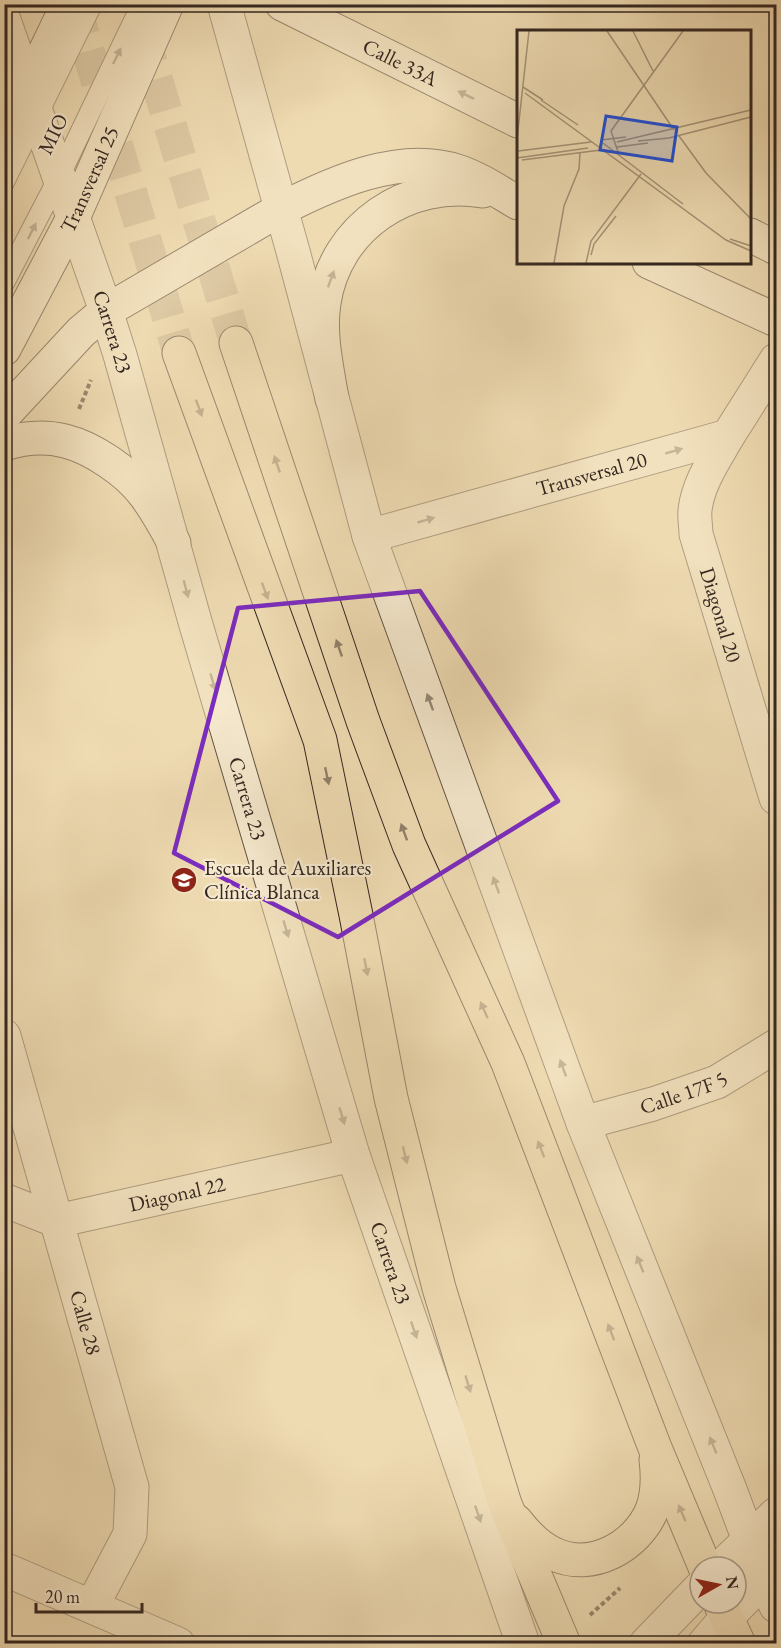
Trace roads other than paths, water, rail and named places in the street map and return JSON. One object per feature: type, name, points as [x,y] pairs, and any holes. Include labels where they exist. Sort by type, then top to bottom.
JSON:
[{"type":"main road","points":[[236,343],[363,721],[409,845],[508,1063],[655,1448],[700,1555]]},
{"type":"main road","name":"Carrera 23","points":[[178,353],[320,740],[391,1098],[442,1298],[506,1504],[564,1644]]},
{"type":"main road","points":[[506,1504],[528,1535],[552,1554],[583,1560],[607,1555],[630,1541],[646,1521],[652,1509],[657,1484],[655,1448]]},
{"type":"street","points":[[4,137],[33,101],[68,4]]},
{"type":"street","name":"Transversal 25","points":[[4,349],[73,218],[167,4]]},
{"type":"street","points":[[224,4],[369,536],[583,1123],[749,1539],[772,1584],[704,1644]]},
{"type":"street","name":"Calle 33A","points":[[282,4],[517,120]]},
{"type":"street","name":"Carrera 23","points":[[4,20],[106,311],[353,1155],[523,1644]]},
{"type":"street","points":[[4,415],[81,332],[106,311],[310,194],[385,169],[414,165],[442,167],[468,175],[517,202]]},
{"type":"street","points":[[332,399],[323,342],[324,301],[338,262],[348,244],[357,234],[388,208],[426,192],[453,189],[481,191],[517,202]]},
{"type":"street","points":[[751,235],[777,248]]},
{"type":"street","points":[[653,264],[777,320]]},
{"type":"street","points":[[728,435],[777,360]]},
{"type":"street","name":"Transversal 20","points":[[369,536],[728,435]]},
{"type":"street","name":"Diagonal 20","points":[[728,435],[705,476],[698,494],[694,512],[696,534],[777,798]]},
{"type":"street","points":[[4,444],[26,438],[65,441],[105,459],[144,493],[174,543]]},
{"type":"street","name":"Calle 28","points":[[4,1036],[132,1487],[130,1534],[92,1606]]},
{"type":"street","name":"Calle 17F 5","points":[[583,1123],[653,1104],[717,1082],[777,1046]]},
{"type":"street","name":"Diagonal 22","points":[[57,1221],[353,1155]]},
{"type":"street","points":[[4,1200],[57,1221]]},
{"type":"street","points":[[733,1555],[777,1514]]},
{"type":"street","points":[[4,1569],[178,1644]]},
{"type":"street","points":[[646,1644],[688,1600]]},
{"type":"lane","name":"MIO","points":[[4,182],[33,101],[92,4]]},
{"type":"lane","name":"MIO","points":[[4,283],[59,177],[142,4]]},
{"type":"tunnel","points":[[74,4],[179,353]]},
{"type":"tunnel","points":[[142,32],[236,343]]},
{"type":"place","name":"Escuela de Auxiliares Clínica Blanca","points":[[184,880]]}]
